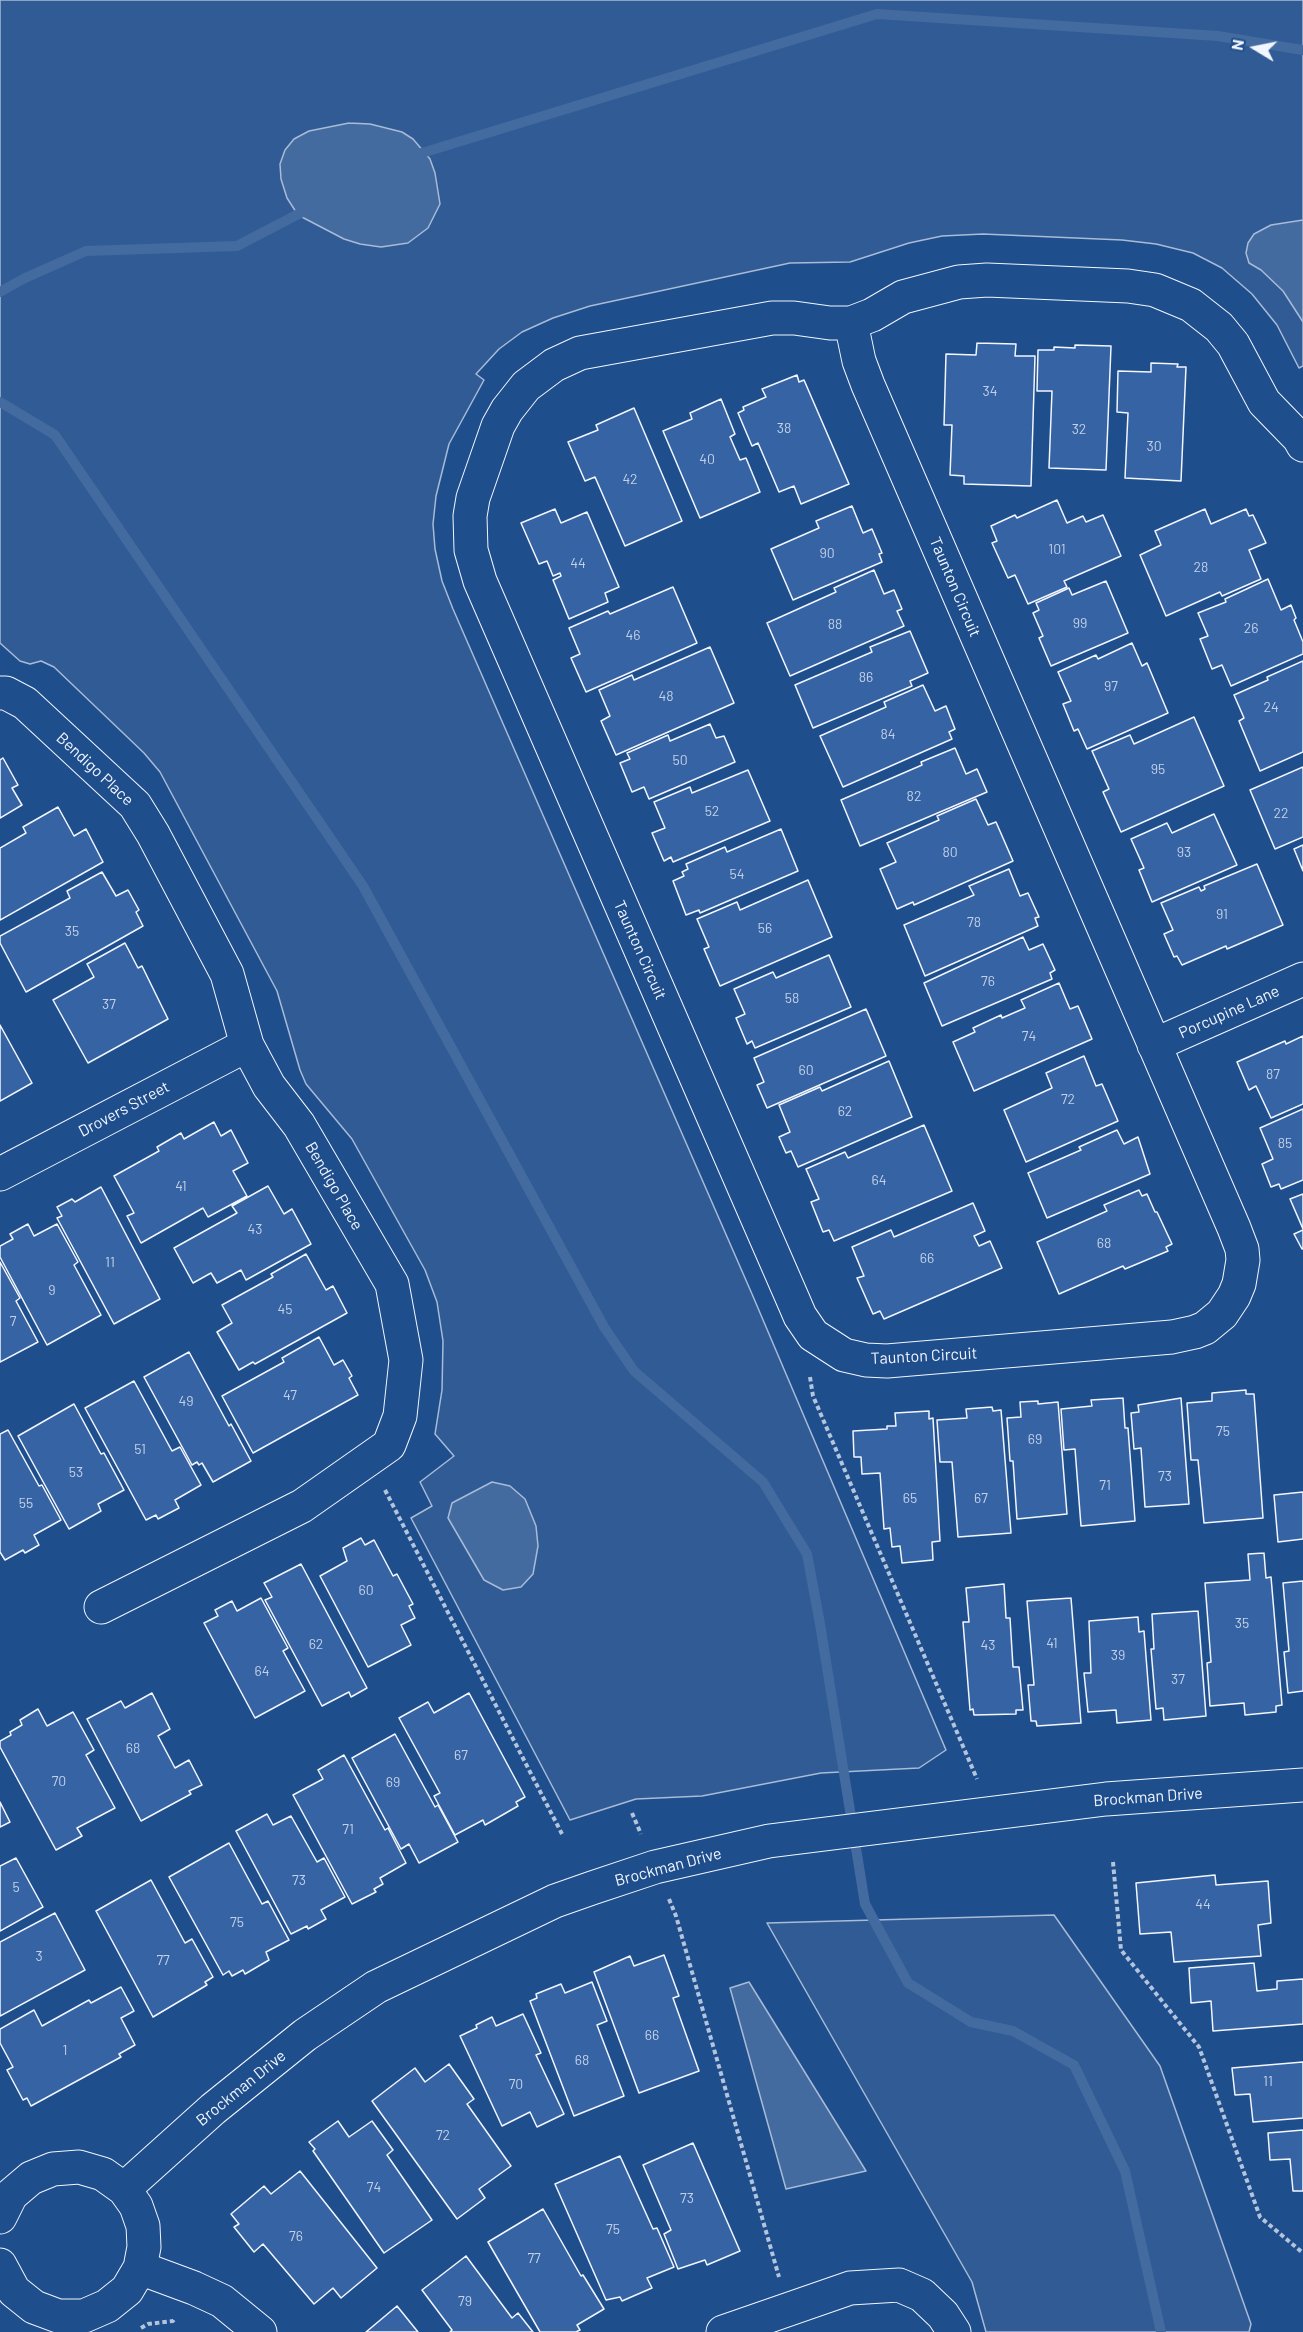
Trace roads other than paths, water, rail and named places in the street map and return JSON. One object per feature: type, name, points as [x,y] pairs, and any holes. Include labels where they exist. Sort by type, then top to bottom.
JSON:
[{"type":"street","name":"Taunton Circuit","points":[[851,323],[859,361],[868,385],[1242,1249],[1242,1272],[1229,1306],[1214,1322],[1185,1336],[887,1361],[844,1355],[813,1335],[800,1316],[480,581],[471,550],[470,516],[484,461],[507,410],[526,386],[555,364],[580,353],[595,350],[765,319],[794,318],[830,323],[851,323],[910,295],[959,282],[987,280],[1128,286],[1155,290],[1191,305],[1219,327],[1233,344],[1264,402],[1299,438],[1303,446]]},
{"type":"street","name":"Bendigo Place","points":[[0,693],[6,693],[25,704],[135,805],[153,834],[227,974],[247,1044],[269,1086],[299,1125],[392,1284],[406,1360],[400,1416],[389,1445],[302,1506],[101,1607]]},
{"type":"street","name":"Porcupine Lane","points":[[1154,1045],[1303,979]]},
{"type":"street","name":"Drovers Street","points":[[0,1174],[247,1044]]},
{"type":"street","name":"Brockman Drive","points":[[124,2189],[213,2109],[296,2042],[376,1987],[555,1901],[655,1867],[769,1841],[1106,1799],[1303,1785]]},
{"type":"street","points":[[0,2265],[14,2291],[57,2324],[107,2307],[127,2290],[140,2268],[144,2247],[143,2226],[136,2206],[124,2189],[103,2174],[79,2167],[53,2169],[31,2178],[4,2200]]},
{"type":"street","points":[[140,2268],[222,2301],[260,2332]]},
{"type":"street","points":[[723,2332],[850,2288],[899,2284],[922,2295],[944,2315],[954,2332]]},
{"type":"waterway","points":[[412,156],[877,14],[1218,36],[1303,50]]},
{"type":"waterway","points":[[0,292],[25,278],[86,251],[237,246],[310,208]]},
{"type":"waterway","points":[[0,402],[55,435],[363,886],[604,1327],[634,1371],[763,1482],[807,1554],[865,1904],[908,1983],[971,2022],[1013,2031],[1074,2065],[1125,2171],[1161,2332]]}]
